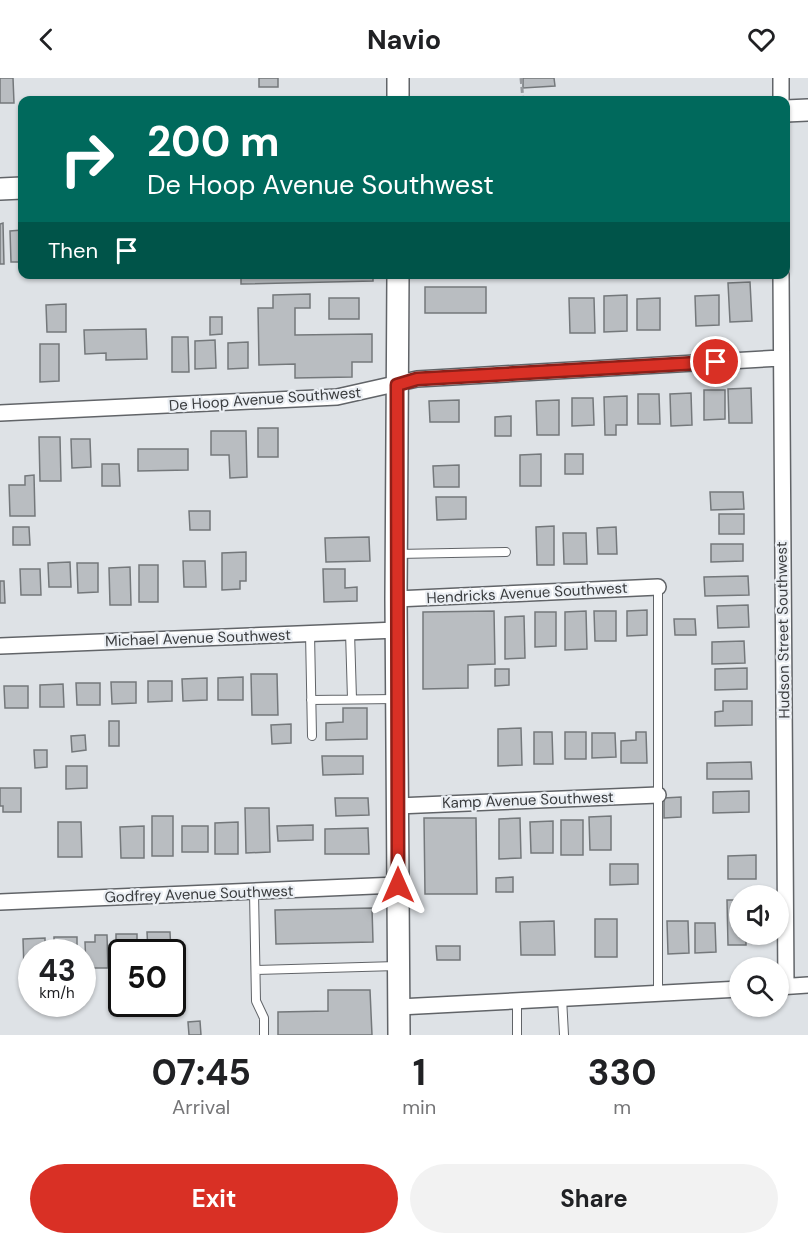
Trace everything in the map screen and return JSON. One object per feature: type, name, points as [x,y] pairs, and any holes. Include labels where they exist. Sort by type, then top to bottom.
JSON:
[{"type":"main road","points":[[398,78],[398,96]]},
{"type":"main road","points":[[790,111],[808,110]]},
{"type":"main road","points":[[0,189],[18,188]]},
{"type":"main road","points":[[398,279],[396,599],[399,1035]]},
{"type":"street","points":[[781,78],[781,96]]},
{"type":"street","name":"Hudson Street Southwest","points":[[781,279],[782,957]]},
{"type":"street","name":"De Hoop Avenue Southwest","points":[[0,413],[337,397],[417,379],[781,358]]},
{"type":"street","name":"Hendricks Avenue Southwest","points":[[396,599],[658,587]]},
{"type":"street","name":"Michael Avenue Southwest","points":[[0,646],[397,630]]},
{"type":"street","name":"Kamp Avenue Southwest","points":[[398,806],[658,795]]},
{"type":"street","name":"Godfrey Avenue Southwest","points":[[0,902],[398,885]]},
{"type":"street","points":[[789,986],[808,985]]},
{"type":"street","points":[[399,1007],[729,990]]},
{"type":"lane","points":[[396,555],[506,552]]},
{"type":"lane","points":[[658,587],[658,993]]},
{"type":"lane","points":[[350,632],[352,699]]},
{"type":"lane","points":[[310,633],[312,736]]},
{"type":"lane","points":[[311,700],[397,699]]},
{"type":"lane","points":[[254,892],[256,1001],[264,1018],[264,1035]]},
{"type":"lane","points":[[256,970],[399,966]]},
{"type":"lane","points":[[562,998],[564,1035]]},
{"type":"lane","points":[[517,1001],[517,1035]]},
{"type":"path","points":[[521,78],[523,96]]},
{"type":"building","points":[[0,78],[13,78],[14,103],[0,103]]},
{"type":"building","points":[[259,78],[278,78],[278,87],[259,87]]},
{"type":"building","points":[[523,78],[554,78],[555,86],[523,88]]},
{"type":"building","points":[[3,223],[4,264],[0,264],[0,224]]},
{"type":"building","points":[[18,230],[18,262],[11,262],[10,231]]},
{"type":"building","points":[[241,279],[373,279],[373,281],[241,284]]},
{"type":"building","points":[[750,282],[752,321],[730,322],[728,283]]},
{"type":"building","points":[[425,287],[486,287],[486,313],[425,313]]},
{"type":"building","points":[[310,294],[310,308],[295,308],[295,335],[372,334],[372,362],[352,362],[352,377],[295,378],[295,364],[259,365],[258,308],[273,308],[273,295]]},
{"type":"building","points":[[627,295],[627,331],[604,332],[604,296]]},
{"type":"building","points":[[719,295],[719,325],[696,326],[695,296]]},
{"type":"building","points":[[329,298],[359,298],[359,319],[329,319]]},
{"type":"building","points":[[569,298],[594,298],[595,333],[570,333]]},
{"type":"building","points":[[660,298],[660,330],[637,330],[637,299]]},
{"type":"building","points":[[66,304],[66,332],[47,332],[46,305]]},
{"type":"building","points":[[210,317],[222,317],[222,334],[210,335]]},
{"type":"building","points":[[146,329],[147,359],[106,360],[106,353],[85,354],[84,330]]},
{"type":"building","points":[[172,337],[188,337],[189,372],[172,372]]},
{"type":"building","points":[[215,340],[216,368],[195,369],[195,341]]},
{"type":"building","points":[[248,342],[248,368],[228,369],[228,343]]},
{"type":"building","points":[[40,344],[59,344],[59,381],[40,382]]},
{"type":"building","points":[[751,388],[752,423],[729,423],[728,389]]},
{"type":"building","points":[[704,390],[725,390],[725,419],[704,420]]},
{"type":"building","points":[[691,393],[692,425],[671,426],[670,394]]},
{"type":"building","points":[[638,394],[659,394],[660,424],[638,424]]},
{"type":"building","points":[[627,396],[627,425],[616,425],[616,435],[605,435],[604,397]]},
{"type":"building","points":[[572,398],[593,398],[594,425],[572,426]]},
{"type":"building","points":[[459,400],[459,422],[430,422],[429,401]]},
{"type":"building","points":[[559,400],[559,435],[537,435],[536,401]]},
{"type":"building","points":[[511,416],[511,436],[495,436],[495,417]]},
{"type":"building","points":[[258,428],[278,428],[278,457],[258,457]]},
{"type":"building","points":[[211,431],[246,431],[247,477],[230,478],[229,455],[211,455]]},
{"type":"building","points":[[39,437],[60,437],[61,481],[40,481]]},
{"type":"building","points":[[71,439],[90,439],[91,467],[72,468]]},
{"type":"building","points":[[138,449],[188,449],[188,470],[138,471]]},
{"type":"building","points":[[541,454],[541,486],[520,486],[520,455]]},
{"type":"building","points":[[565,454],[583,454],[583,474],[565,474]]},
{"type":"building","points":[[102,464],[119,464],[120,486],[102,486]]},
{"type":"building","points":[[459,465],[459,487],[434,487],[433,466]]},
{"type":"building","points":[[34,475],[35,516],[10,516],[9,485],[25,485],[25,476]]},
{"type":"building","points":[[710,492],[743,492],[744,509],[711,510]]},
{"type":"building","points":[[436,497],[466,497],[466,519],[437,520]]},
{"type":"building","points":[[189,511],[210,511],[210,530],[190,530]]},
{"type":"building","points":[[719,514],[744,514],[744,534],[719,534]]},
{"type":"building","points":[[554,526],[554,565],[537,565],[536,527]]},
{"type":"building","points":[[13,527],[29,527],[30,545],[13,545]]},
{"type":"building","points":[[616,527],[617,554],[598,554],[597,528]]},
{"type":"building","points":[[563,533],[586,533],[587,564],[564,564]]},
{"type":"building","points":[[369,537],[370,561],[326,562],[325,538]]},
{"type":"building","points":[[711,544],[743,544],[743,561],[711,562]]},
{"type":"building","points":[[246,552],[246,581],[240,581],[240,589],[222,590],[222,553]]},
{"type":"building","points":[[183,561],[205,561],[206,587],[184,587]]},
{"type":"building","points":[[70,562],[71,587],[49,587],[48,563]]},
{"type":"building","points":[[77,563],[98,563],[98,592],[78,593]]},
{"type":"building","points":[[139,565],[158,565],[158,602],[139,602]]},
{"type":"building","points":[[130,567],[131,605],[110,605],[109,568]]},
{"type":"building","points":[[20,569],[40,569],[41,595],[21,595]]},
{"type":"building","points":[[323,569],[345,569],[345,588],[357,587],[357,601],[324,602]]},
{"type":"building","points":[[748,576],[749,595],[705,596],[704,577]]},
{"type":"building","points":[[0,581],[4,581],[5,603],[0,603]]},
{"type":"building","points":[[748,605],[749,627],[718,628],[717,606]]},
{"type":"building","points":[[647,610],[647,635],[627,636],[627,611]]},
{"type":"building","points":[[494,611],[495,664],[468,665],[468,688],[423,689],[423,612]]},
{"type":"building","points":[[586,611],[587,649],[565,650],[565,612]]},
{"type":"building","points":[[594,611],[616,611],[616,641],[595,641]]},
{"type":"building","points":[[535,612],[556,612],[556,646],[535,647]]},
{"type":"building","points":[[524,616],[525,658],[505,659],[505,617]]},
{"type":"building","points":[[674,619],[695,619],[696,635],[675,635]]},
{"type":"building","points":[[744,641],[745,663],[712,664],[712,642]]},
{"type":"building","points":[[747,668],[747,689],[715,690],[715,669]]},
{"type":"building","points":[[495,669],[509,669],[509,685],[495,686]]},
{"type":"building","points":[[251,674],[277,674],[278,715],[252,715]]},
{"type":"building","points":[[243,677],[243,700],[218,700],[218,678]]},
{"type":"building","points":[[207,678],[207,700],[183,701],[182,679]]},
{"type":"building","points":[[148,681],[172,681],[172,701],[148,702]]},
{"type":"building","points":[[111,682],[136,682],[136,703],[112,704]]},
{"type":"building","points":[[76,683],[100,683],[100,705],[77,705]]},
{"type":"building","points":[[63,684],[64,707],[40,707],[40,685]]},
{"type":"building","points":[[4,686],[28,686],[28,708],[5,708]]},
{"type":"building","points":[[723,701],[752,701],[752,725],[715,726],[715,712],[723,711]]},
{"type":"building","points":[[343,708],[367,708],[367,739],[326,740],[326,723],[343,722]]},
{"type":"building","points":[[109,721],[119,721],[119,746],[109,746]]},
{"type":"building","points":[[291,724],[291,743],[272,744],[271,725]]},
{"type":"building","points":[[521,728],[522,765],[498,766],[498,729]]},
{"type":"building","points":[[534,732],[552,732],[553,764],[534,764]]},
{"type":"building","points":[[565,732],[586,732],[586,759],[565,759]]},
{"type":"building","points":[[636,732],[646,732],[647,763],[621,763],[621,741],[636,740]]},
{"type":"building","points":[[592,733],[615,733],[616,757],[592,758]]},
{"type":"building","points":[[85,735],[86,750],[72,752],[71,736]]},
{"type":"building","points":[[34,750],[47,750],[47,767],[35,768]]},
{"type":"building","points":[[322,756],[363,756],[363,774],[323,775]]},
{"type":"building","points":[[751,762],[752,779],[707,779],[707,763]]},
{"type":"building","points":[[66,766],[87,766],[87,788],[66,789]]},
{"type":"building","points":[[0,788],[21,788],[21,812],[3,812],[3,806],[0,806]]},
{"type":"building","points":[[749,791],[749,812],[713,813],[713,792]]},
{"type":"building","points":[[681,797],[681,817],[664,818],[664,798]]},
{"type":"building","points":[[335,798],[368,798],[369,815],[336,816]]},
{"type":"building","points":[[245,808],[269,808],[270,852],[246,853]]},
{"type":"building","points":[[152,816],[173,816],[173,856],[152,856]]},
{"type":"building","points":[[611,816],[611,850],[590,850],[589,817]]},
{"type":"building","points":[[424,818],[476,818],[477,894],[425,894]]},
{"type":"building","points":[[520,818],[521,858],[499,859],[499,819]]},
{"type":"building","points":[[561,820],[583,820],[583,855],[561,855]]},
{"type":"building","points":[[553,821],[553,853],[531,853],[530,822]]},
{"type":"building","points":[[58,822],[81,822],[82,857],[58,857]]},
{"type":"building","points":[[238,822],[238,854],[215,854],[215,823]]},
{"type":"building","points":[[313,825],[313,840],[278,841],[277,826]]},
{"type":"building","points":[[144,826],[144,858],[121,858],[120,827]]},
{"type":"building","points":[[182,826],[208,826],[208,852],[182,852]]},
{"type":"building","points":[[368,828],[369,854],[325,854],[325,829]]},
{"type":"building","points":[[756,855],[756,879],[728,879],[728,856]]},
{"type":"building","points":[[610,864],[638,864],[638,884],[610,885]]},
{"type":"building","points":[[513,877],[513,892],[496,892],[496,878]]},
{"type":"building","points":[[727,900],[729,900],[729,945]]},
{"type":"building","points":[[372,908],[373,942],[276,944],[275,910]]},
{"type":"building","points":[[595,919],[617,919],[617,957],[595,957]]},
{"type":"building","points":[[554,921],[555,955],[521,955],[520,922]]},
{"type":"building","points":[[667,921],[688,921],[689,953],[668,954]]},
{"type":"building","points":[[695,923],[715,923],[716,952],[695,953]]},
{"type":"building","points":[[147,932],[170,932],[170,939],[147,939]]},
{"type":"building","points":[[116,934],[137,934],[137,939],[116,939]]},
{"type":"building","points":[[95,935],[107,935],[108,968],[96,968]]},
{"type":"building","points":[[54,937],[77,937],[77,939],[54,939]]},
{"type":"building","points":[[436,946],[460,946],[460,960],[437,960]]},
{"type":"building","points":[[328,990],[370,990],[372,1035],[278,1035],[278,1012],[328,1011]]},
{"type":"building","points":[[200,1021],[201,1035],[189,1035],[188,1022]]},
{"type":"route","points":[[398,885],[397,385],[417,379],[716,362]]}]
